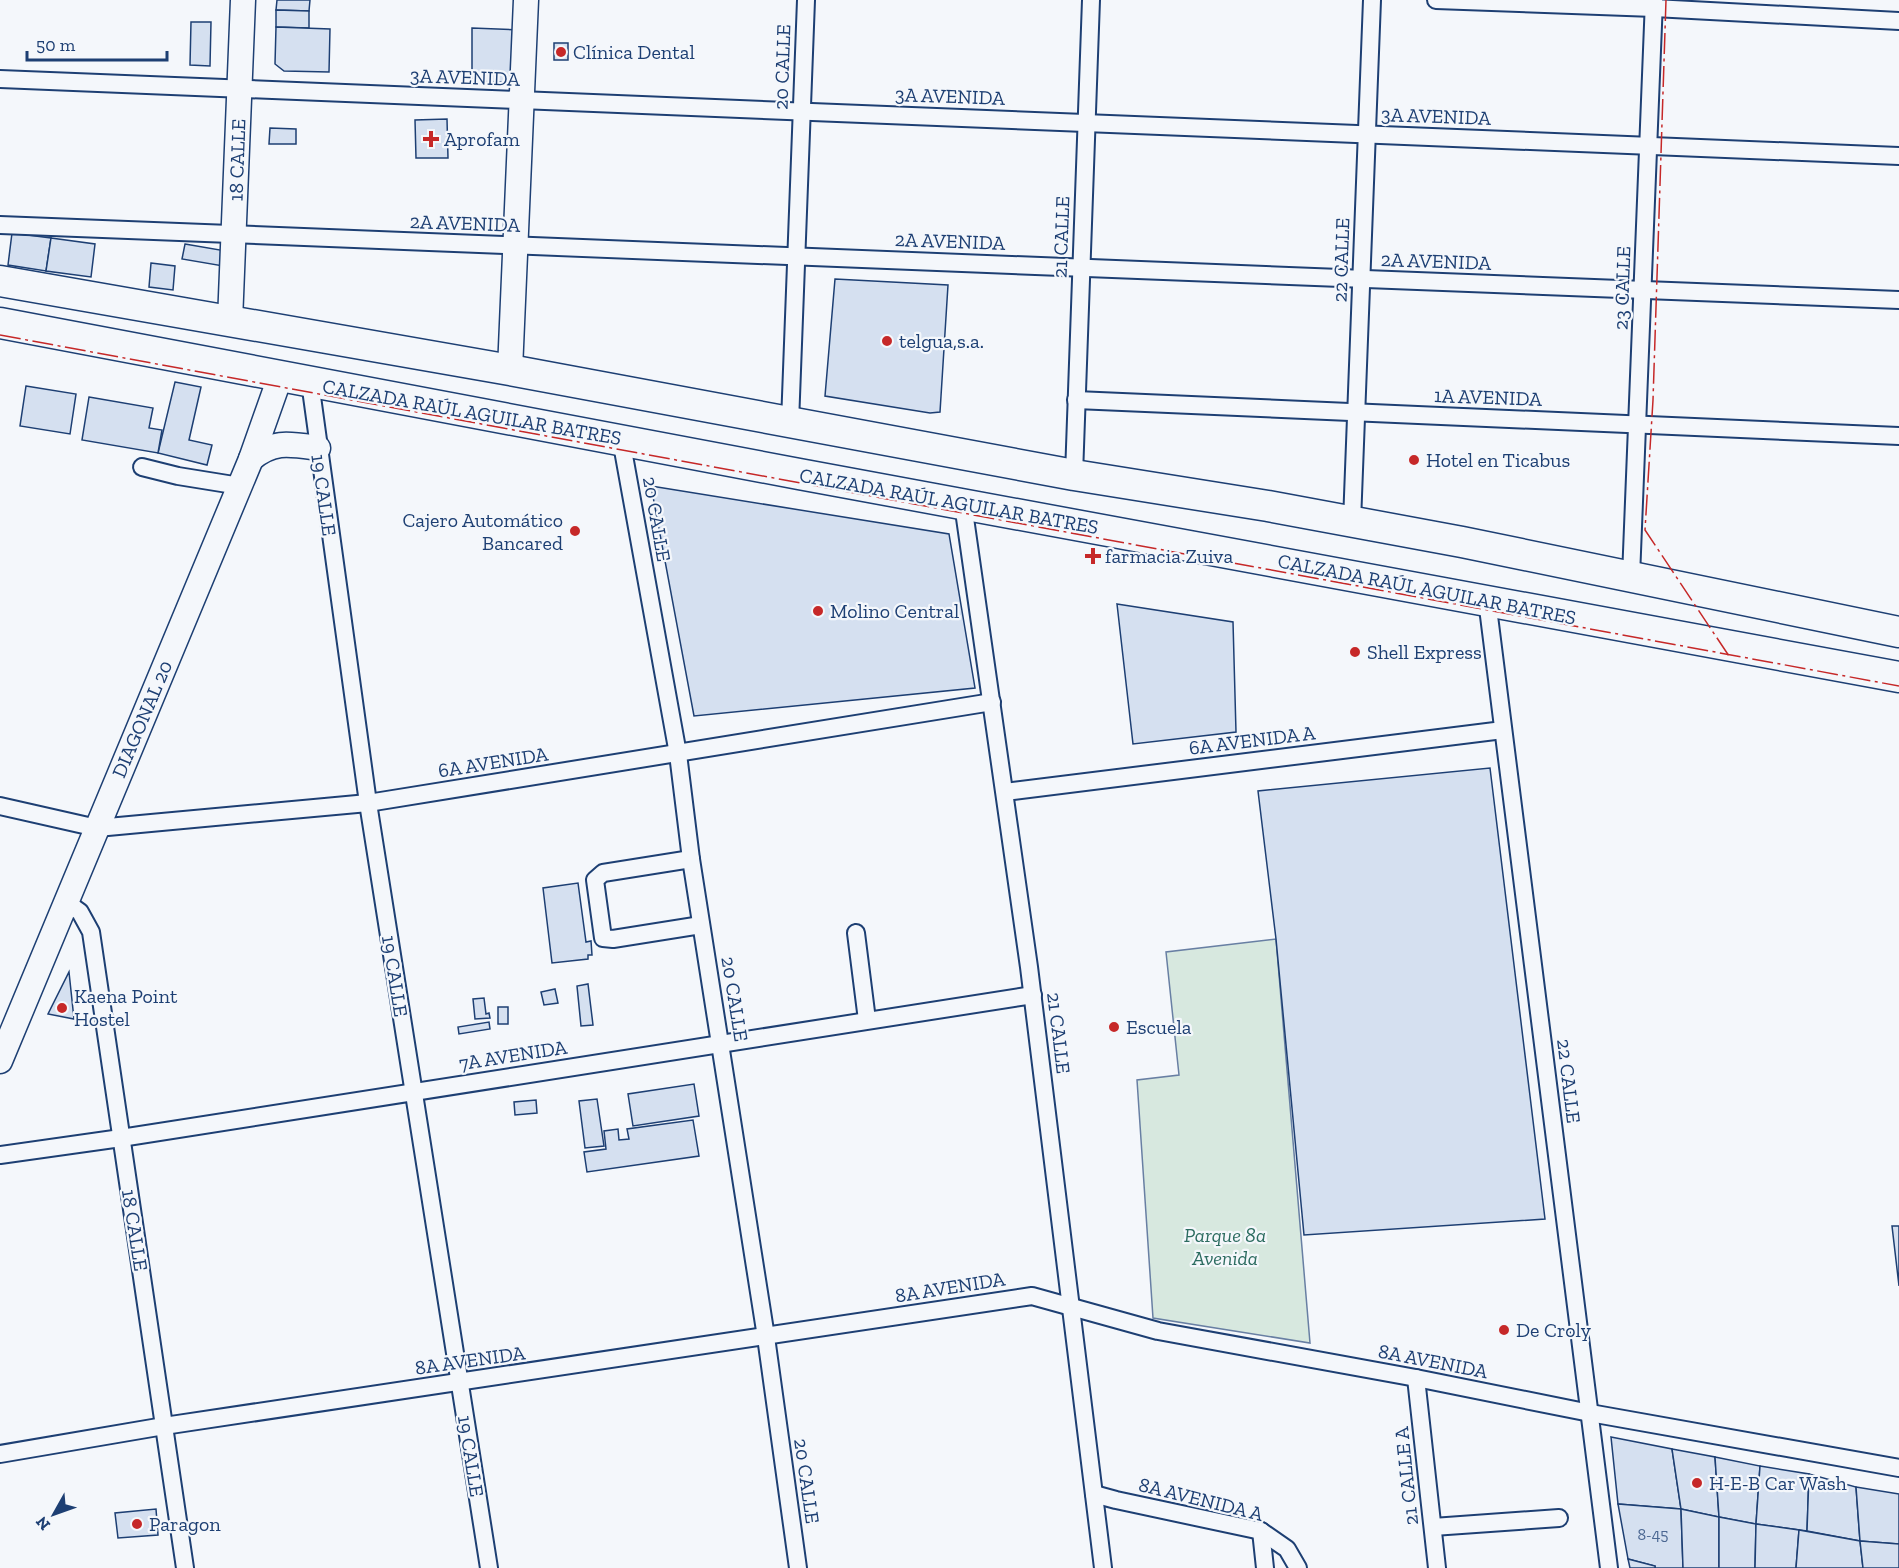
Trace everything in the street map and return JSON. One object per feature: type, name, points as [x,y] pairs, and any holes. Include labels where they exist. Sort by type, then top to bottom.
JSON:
[{"type":"highway","points":[[0,281],[510,370],[1074,475],[1268,506],[1462,542],[1899,632]]},
{"type":"highway","name":"CALZADA RAÚL AGUILAR BATRES","points":[[0,323],[1899,677]]},
{"type":"street","name":"18 CALLE","points":[[231,321],[243,0]]},
{"type":"street","points":[[510,370],[526,0]]},
{"type":"street","name":"20 CALLE","points":[[790,423],[806,0]]},
{"type":"street","name":"21 CALLE","points":[[1074,475],[1091,0]]},
{"type":"street","name":"22 CALLE","points":[[1352,522],[1372,0]]},
{"type":"street","points":[[1436,0],[1654,4],[1899,21]]},
{"type":"street","name":"23 CALLE","points":[[1631,577],[1654,4]]},
{"type":"street","name":"3A AVENIDA","points":[[0,79],[1899,156]]},
{"type":"street","name":"2A AVENIDA","points":[[0,225],[1899,300]]},
{"type":"street","name":"DIAGONAL 20","points":[[0,1061],[240,486],[280,377]]},
{"type":"street","name":"19 CALLE","points":[[310,382],[368,803],[489,1568]]},
{"type":"street","name":"1A AVENIDA","points":[[1076,400],[1899,436]]},
{"type":"street","name":"20 CALLE","points":[[621,439],[678,754],[691,859],[766,1337],[798,1568]]},
{"type":"street","points":[[251,459],[261,450],[273,445],[286,444],[318,448]]},
{"type":"street","points":[[142,467],[178,476],[240,486]]},
{"type":"street","name":"21 CALLE","points":[[963,504],[1033,995],[1103,1568]]},
{"type":"street","name":"22 CALLE","points":[[1487,600],[1609,1568]]},
{"type":"street","name":"6A AVENIDA","points":[[0,806],[97,828],[368,803],[992,702]]},
{"type":"street","name":"6A AVENIDA A","points":[[1005,792],[1503,730]]},
{"type":"street","points":[[691,859],[603,873],[595,880],[603,938],[613,939],[701,925]]},
{"type":"street","name":"18 CALLE","points":[[66,902],[80,912],[91,932],[185,1568]]},
{"type":"street","points":[[856,933],[867,1020]]},
{"type":"street","name":"7A AVENIDA","points":[[0,1155],[1033,995]]},
{"type":"street","name":"8A AVENIDA","points":[[0,1454],[164,1426],[1032,1296],[1158,1331],[1416,1378],[1590,1413],[1899,1468]]},
{"type":"street","name":"21 CALLE A","points":[[1416,1378],[1437,1568]]},
{"type":"street","name":"8A AVENIDA A","points":[[1094,1494],[1261,1531],[1287,1549],[1294,1562]]},
{"type":"street","points":[[1433,1527],[1559,1518]]},
{"type":"street","points":[[1261,1531],[1265,1568]]},
{"type":"green space","name":"Parque 8a Avenida","points":[[1276,939],[1310,1343],[1153,1318],[1137,1080],[1179,1075],[1166,952]]},
{"type":"building","points":[[277,0],[310,0],[309,11],[276,10]]},
{"type":"building","points":[[276,10],[309,11],[309,28],[276,27]]},
{"type":"building","points":[[191,22],[211,22],[210,66],[190,65]]},
{"type":"building","points":[[276,27],[330,29],[329,72],[284,71],[275,64]]},
{"type":"building","points":[[472,28],[519,30],[518,73],[505,82],[472,81]]},
{"type":"building","name":"Clínica Dental","points":[[554,43],[568,43],[568,60],[554,60]]},
{"type":"building","name":"Aprofam","points":[[447,119],[448,158],[416,158],[415,120]]},
{"type":"building","points":[[270,128],[296,129],[296,144],[269,144]]},
{"type":"building","points":[[12,233],[51,238],[46,271],[8,265]]},
{"type":"building","points":[[51,238],[95,244],[91,277],[46,271]]},
{"type":"building","points":[[185,244],[226,251],[223,266],[182,259]]},
{"type":"building","points":[[151,263],[175,266],[173,290],[149,287]]},
{"type":"building","name":"telgua,s.a.","points":[[835,279],[948,285],[940,412],[930,413],[825,396]]},
{"type":"building","points":[[175,382],[201,387],[189,440],[212,445],[207,465],[158,453]]},
{"type":"building","points":[[26,386],[76,394],[70,434],[20,426]]},
{"type":"building","points":[[89,397],[153,408],[149,428],[162,430],[158,453],[82,440]]},
{"type":"building","name":"Molino Central","points":[[651,486],[949,534],[975,688],[694,716]]},
{"type":"building","points":[[1117,604],[1233,622],[1236,732],[1133,744]]},
{"type":"building","points":[[1490,768],[1545,1219],[1304,1235],[1276,939],[1258,791]]},
{"type":"building","points":[[578,883],[586,942],[591,941],[592,955],[588,955],[588,959],[552,963],[543,888]]},
{"type":"building","points":[[69,972],[74,1019],[48,1014]]},
{"type":"building","points":[[588,984],[593,1025],[581,1026],[577,986]]},
{"type":"building","points":[[555,989],[558,1003],[544,1005],[541,992]]},
{"type":"building","points":[[484,998],[486,1014],[489,1013],[490,1018],[475,1019],[473,999]]},
{"type":"building","points":[[498,1007],[508,1007],[508,1024],[498,1024]]},
{"type":"building","points":[[489,1022],[490,1029],[459,1034],[458,1027]]},
{"type":"building","points":[[694,1084],[699,1116],[633,1126],[628,1094]]},
{"type":"building","points":[[597,1099],[604,1146],[585,1148],[579,1101]]},
{"type":"building","points":[[536,1100],[537,1113],[515,1115],[514,1102]]},
{"type":"building","points":[[693,1120],[699,1156],[587,1172],[584,1152],[606,1149],[604,1131],[618,1129],[619,1140],[629,1139],[627,1129]]},
{"type":"building","points":[[1892,1226],[1899,1226],[1899,1286]]},
{"type":"building","points":[[1611,1437],[1672,1449],[1681,1509],[1618,1504]]},
{"type":"building","name":"H-E-B Car Wash","points":[[1672,1449],[1715,1457],[1719,1517],[1681,1509]]},
{"type":"building","points":[[1715,1457],[1760,1466],[1756,1524],[1719,1517]]},
{"type":"building","points":[[1760,1466],[1809,1474],[1807,1531],[1756,1524]]},
{"type":"building","points":[[1809,1474],[1856,1487],[1860,1541],[1807,1531]]},
{"type":"building","points":[[1856,1487],[1899,1494],[1899,1544],[1860,1541]]},
{"type":"building","points":[[1618,1504],[1681,1509],[1683,1568],[1655,1568],[1655,1566],[1628,1559]]},
{"type":"building","name":"Paragon","points":[[156,1509],[158,1535],[118,1538],[115,1513]]},
{"type":"building","points":[[1681,1509],[1719,1517],[1719,1568],[1683,1568]]},
{"type":"building","points":[[1719,1517],[1756,1524],[1755,1568],[1719,1568]]},
{"type":"building","points":[[1756,1524],[1799,1530],[1796,1568],[1755,1568]]},
{"type":"building","points":[[1799,1530],[1860,1541],[1863,1568],[1796,1568]]},
{"type":"building","points":[[1860,1541],[1899,1544],[1899,1568],[1863,1568]]},
{"type":"building","points":[[1628,1559],[1655,1566],[1655,1568],[1630,1568]]},
{"type":"power","points":[[1666,0],[1653,400],[1645,530],[1729,656]]},
{"type":"power","points":[[0,335],[1899,686]]},
{"type":"place","name":"Clínica Dental","points":[[561,52]]},
{"type":"place","name":"Aprofam","points":[[431,139]]},
{"type":"place","name":"telgua,s.a.","points":[[887,341]]},
{"type":"place","name":"Hotel en Ticabus","points":[[1414,460]]},
{"type":"place","name":"Cajero Automático Bancared","points":[[575,531]]},
{"type":"place","name":"farmacia Zuiva","points":[[1093,556]]},
{"type":"place","name":"Molino Central","points":[[818,611]]},
{"type":"place","name":"Shell Express","points":[[1355,652]]},
{"type":"place","name":"Kaena Point Hostel","points":[[62,1008]]},
{"type":"place","name":"Escuela","points":[[1114,1027]]},
{"type":"place","name":"De Croly","points":[[1504,1330]]},
{"type":"place","name":"H-E-B Car Wash","points":[[1697,1483]]},
{"type":"place","name":"Paragon","points":[[137,1524]]}]
